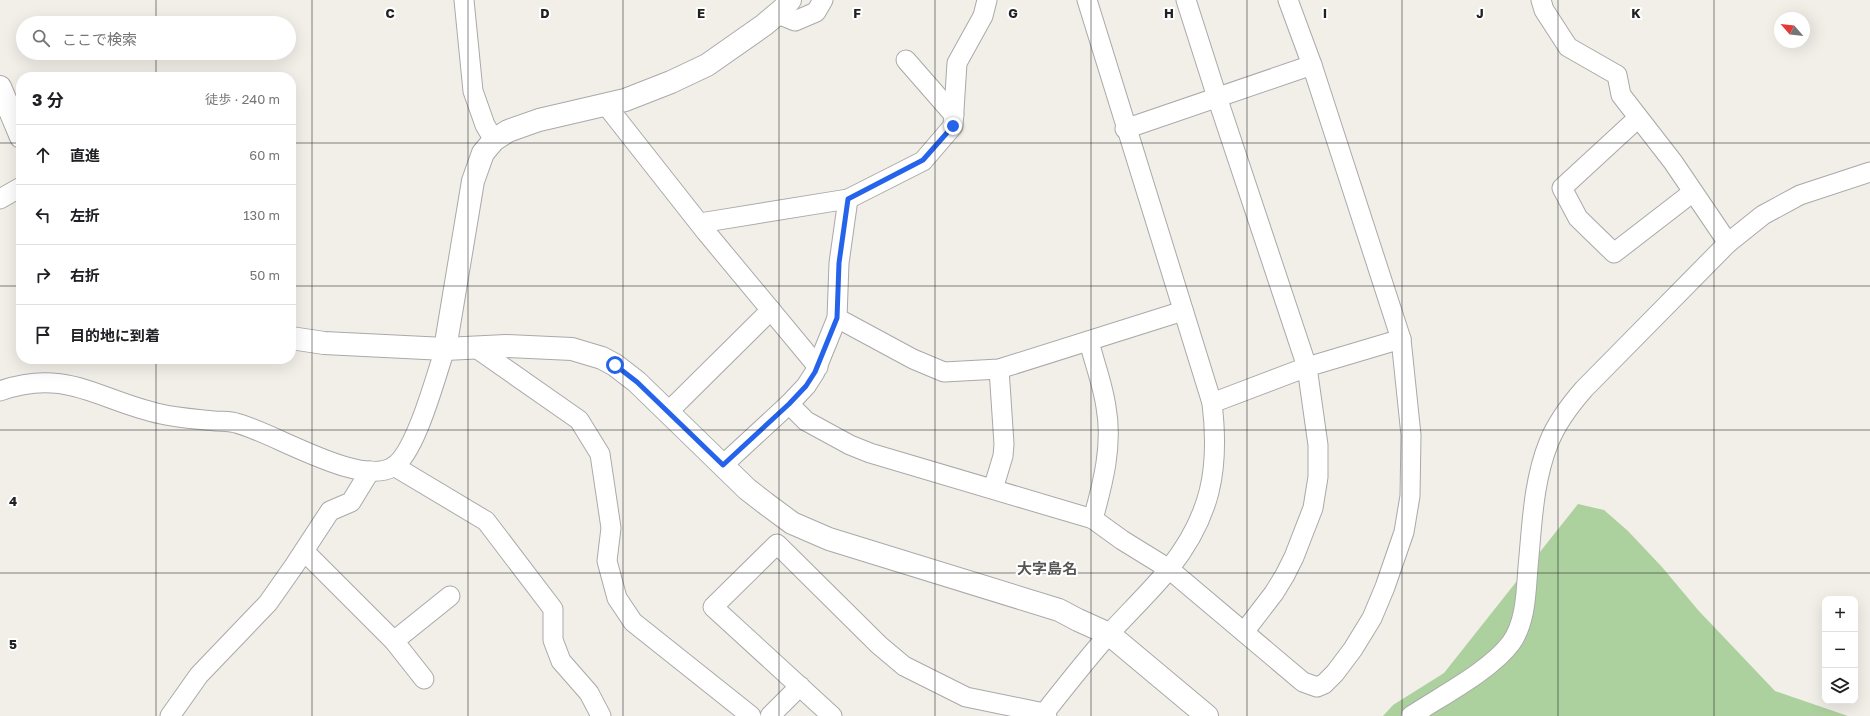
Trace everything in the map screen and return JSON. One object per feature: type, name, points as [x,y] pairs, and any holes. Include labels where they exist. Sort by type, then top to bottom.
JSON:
[{"type":"street","points":[[464,0],[473,91],[485,125],[494,140]]},
{"type":"street","points":[[0,391],[14,386],[37,382],[56,382],[95,392],[125,404],[160,414],[236,423],[340,465],[370,471],[383,471],[394,466],[408,448],[421,422],[445,349],[473,180],[483,153],[494,140],[508,131],[539,120],[625,100],[664,85],[707,65],[784,7],[795,21],[816,12],[823,0]]},
{"type":"street","points":[[700,223],[848,199],[923,160],[953,126],[957,63],[983,16],[987,0]]},
{"type":"street","points":[[832,716],[713,607],[777,544],[879,645],[904,666],[966,697],[1044,715],[1109,634],[1169,569],[1196,527],[1207,501],[1216,448],[1212,403],[1125,129],[1086,0]]},
{"type":"street","points":[[1186,0],[1307,367],[1318,445],[1318,477],[1313,508],[1294,557],[1274,593],[1244,632]]},
{"type":"street","points":[[789,404],[806,421],[850,445],[914,467],[993,489],[1093,520],[1169,569],[1303,682],[1317,687],[1324,684],[1354,649],[1372,618],[1385,587],[1404,532],[1410,496],[1411,435],[1402,339],[1312,65],[1288,0]]},
{"type":"street","points":[[1541,0],[1544,10],[1568,46],[1617,75],[1621,95],[1693,192],[1728,243]]},
{"type":"street","points":[[906,60],[954,115]]},
{"type":"street","points":[[1125,129],[1312,65]]},
{"type":"street","points":[[2,98],[16,127]]},
{"type":"street","points":[[606,105],[818,367]]},
{"type":"street","points":[[1638,118],[1562,188],[1578,218],[1614,253],[1693,192]]},
{"type":"street","points":[[1411,716],[1490,665],[1511,642],[1517,632],[1524,608],[1539,474],[1548,443],[1570,406],[1584,389],[1728,243],[1763,215],[1794,198],[1870,172]]},
{"type":"street","points":[[0,199],[16,190]]},
{"type":"street","points":[[723,465],[789,404],[806,386],[818,367],[837,318],[838,271],[848,199]]},
{"type":"street","points":[[668,412],[771,310]]},
{"type":"street","points":[[837,318],[913,359],[944,372],[999,369],[1183,311]]},
{"type":"street","points":[[296,339],[324,343],[445,349],[506,346],[572,349],[602,358],[626,373],[765,503],[792,523],[806,531],[828,539],[1052,608],[1109,634],[1207,716]]},
{"type":"street","points":[[1212,403],[1307,367],[1402,339]]},
{"type":"street","points":[[1088,341],[1106,405],[1108,421],[1106,463],[1103,483],[1093,520]]},
{"type":"street","points":[[476,348],[579,420],[600,454],[611,528],[607,560],[616,598],[634,622],[751,716]]},
{"type":"street","points":[[993,489],[1003,456],[1004,444],[999,369]]},
{"type":"street","points":[[394,466],[486,521],[553,609],[553,640],[561,661],[589,693],[601,716]]},
{"type":"street","points":[[170,716],[199,675],[268,602],[330,511],[351,502],[370,471]]},
{"type":"street","points":[[304,550],[394,641],[424,679]]},
{"type":"street","points":[[394,641],[450,596]]},
{"type":"street","points":[[770,716],[800,686]]},
{"type":"green space","points":[[1578,504],[1604,510],[1628,531],[1662,567],[1698,610],[1775,691],[1848,716],[1383,716],[1393,705],[1444,673]]},
{"type":"district","name":"大字島名","points":[[1047,569]]},
{"type":"route","points":[[615,365],[637,382],[723,465],[789,404],[806,386],[815,372],[837,318],[839,263],[848,199],[923,160],[953,126]]}]
